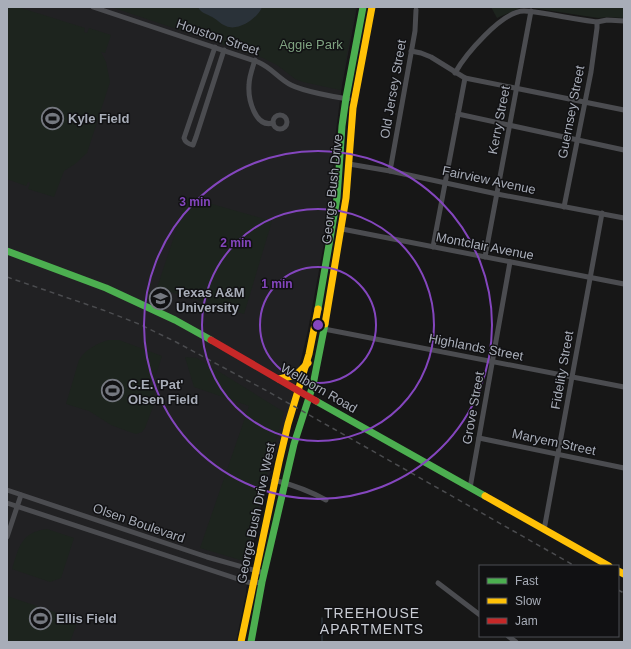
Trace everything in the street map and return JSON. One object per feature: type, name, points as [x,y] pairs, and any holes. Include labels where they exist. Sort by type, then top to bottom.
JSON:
[{"type":"main road","name":"George Bush Drive","points":[[299,391],[308,363],[324,278],[339,181],[342,126],[346,98],[363,7]]},
{"type":"main road","name":"George Bush Drive","points":[[309,397],[313,385],[324,329],[342,229],[349,164],[351,127],[372,7]]},
{"type":"main road","points":[[339,181],[343,185],[338,224],[342,229]]},
{"type":"main road","name":"Wellborn Road","points":[[7,251],[106,288],[175,320],[607,565]]},
{"type":"main road","points":[[279,378],[295,376],[301,372],[308,363]]},
{"type":"main road","name":"George Bush Drive West","points":[[241,642],[274,480],[285,435],[299,391]]},
{"type":"main road","name":"George Bush Drive West","points":[[250,642],[264,573],[294,444],[309,397]]},
{"type":"street","name":"Houston Street","points":[[94,7],[255,60],[271,68],[295,87],[355,100]]},
{"type":"street","name":"Old Jersey Street","points":[[390,171],[415,31],[416,10]]},
{"type":"street","points":[[455,73],[470,52],[499,22],[522,10],[597,22],[608,20],[624,21]]},
{"type":"street","name":"Kerry Street","points":[[485,257],[531,11]]},
{"type":"street","name":"Guernsey Street","points":[[564,206],[585,102],[597,22]]},
{"type":"street","points":[[215,47],[184,138],[188,144],[193,145],[224,50]]},
{"type":"street","points":[[411,51],[421,53],[465,78],[624,110]]},
{"type":"street","points":[[255,60],[249,84],[251,103],[260,120],[265,124],[273,123]]},
{"type":"street","points":[[433,247],[465,78]]},
{"type":"street","points":[[458,114],[624,150]]},
{"type":"street","name":"Fairview Avenue","points":[[349,164],[624,218]]},
{"type":"street","name":"Fidelity Street","points":[[544,530],[602,213]]},
{"type":"street","name":"Montclair Avenue","points":[[342,229],[624,284]]},
{"type":"street","name":"Grove Street","points":[[470,488],[510,262]]},
{"type":"street","name":"Highlands Street","points":[[324,329],[624,387]]},
{"type":"street","name":"Maryem Street","points":[[479,438],[624,468]]},
{"type":"street","points":[[274,480],[314,494],[326,500]]},
{"type":"street","name":"Olsen Boulevard","points":[[7,490],[153,539],[264,573]]},
{"type":"street","points":[[7,537],[21,495]]},
{"type":"street","name":"Olsen Boulevard","points":[[7,502],[253,583],[262,582]]},
{"type":"street","points":[[149,549],[153,539]]},
{"type":"street","points":[[438,583],[479,614]]},
{"type":"shaded area","name":"Texas A&M University","points":[[7,7],[357,7],[342,85],[334,146],[332,194],[308,330],[288,414],[263,497],[249,564],[246,593],[236,642],[7,642]]},
{"type":"shaded area","points":[[198,7],[262,7],[260,11],[247,23],[242,26],[231,27],[224,25],[203,13]]},
{"type":"green space","name":"Kyle Field","points":[[7,7],[18,7],[85,28],[84,32],[87,33],[89,28],[111,35],[105,53],[101,52],[106,62],[110,82],[87,153],[75,164],[64,171],[54,197],[28,189],[30,183],[28,182],[26,186],[7,179]]},
{"type":"green space","name":"Aggie Park","points":[[111,7],[356,7],[340,90],[303,82],[295,79],[277,65],[263,58]]},
{"type":"green space","points":[[491,7],[522,7],[497,18]]},
{"type":"green space","points":[[526,7],[624,7],[624,18],[598,18]]},
{"type":"green space","points":[[187,197],[272,221],[244,314],[157,288]]},
{"type":"green space","name":"C.E. 'Pat' Olsen Field","points":[[109,340],[119,340],[162,356],[155,378],[154,404],[145,428],[142,432],[136,434],[111,425],[89,411],[66,404],[79,360],[92,347]]},
{"type":"green space","points":[[185,357],[197,358],[284,412],[260,499],[247,562],[200,548],[249,406],[194,387]]},
{"type":"green space","points":[[47,529],[74,538],[61,578],[50,582],[12,569],[19,547],[26,537],[32,533]]},
{"type":"green space","name":"Ellis Field","points":[[7,596],[78,620],[70,642],[7,642]]},
{"type":"waterway","points":[[322,618],[322,642]]},
{"type":"railway","points":[[7,277],[103,310],[139,324],[176,342],[267,391],[573,565]]},
{"type":"railway","points":[[619,590],[624,593]]},
{"type":"traffic: fast","points":[[318,309],[337,198],[342,126],[346,98],[363,7]]},
{"type":"traffic: fast","points":[[7,251],[106,288],[175,320],[211,340]]},
{"type":"traffic: fast","points":[[251,642],[262,582],[294,444],[313,385],[325,324]]},
{"type":"traffic: fast","points":[[316,401],[485,496]]},
{"type":"traffic: slow","points":[[325,324],[346,198],[353,108],[372,7]]},
{"type":"traffic: slow","points":[[241,642],[279,462],[288,424],[309,354],[318,309]]},
{"type":"traffic: slow","points":[[279,379],[296,375],[308,363]]},
{"type":"traffic: slow","points":[[485,496],[607,565]]},
{"type":"traffic: slow","points":[[619,572],[624,574]]},
{"type":"traffic: jam","points":[[211,340],[316,401]]},
{"type":"place","name":"Kyle Field","points":[[53,118]]},
{"type":"place","name":"Texas A&M University","points":[[161,299]]},
{"type":"place","name":"C.E. 'Pat' Olsen Field","points":[[112,391]]},
{"type":"place","name":"Ellis Field","points":[[40,618]]},
{"type":"district","name":"TREEHOUSE APARTMENTS","points":[[372,622]]}]
